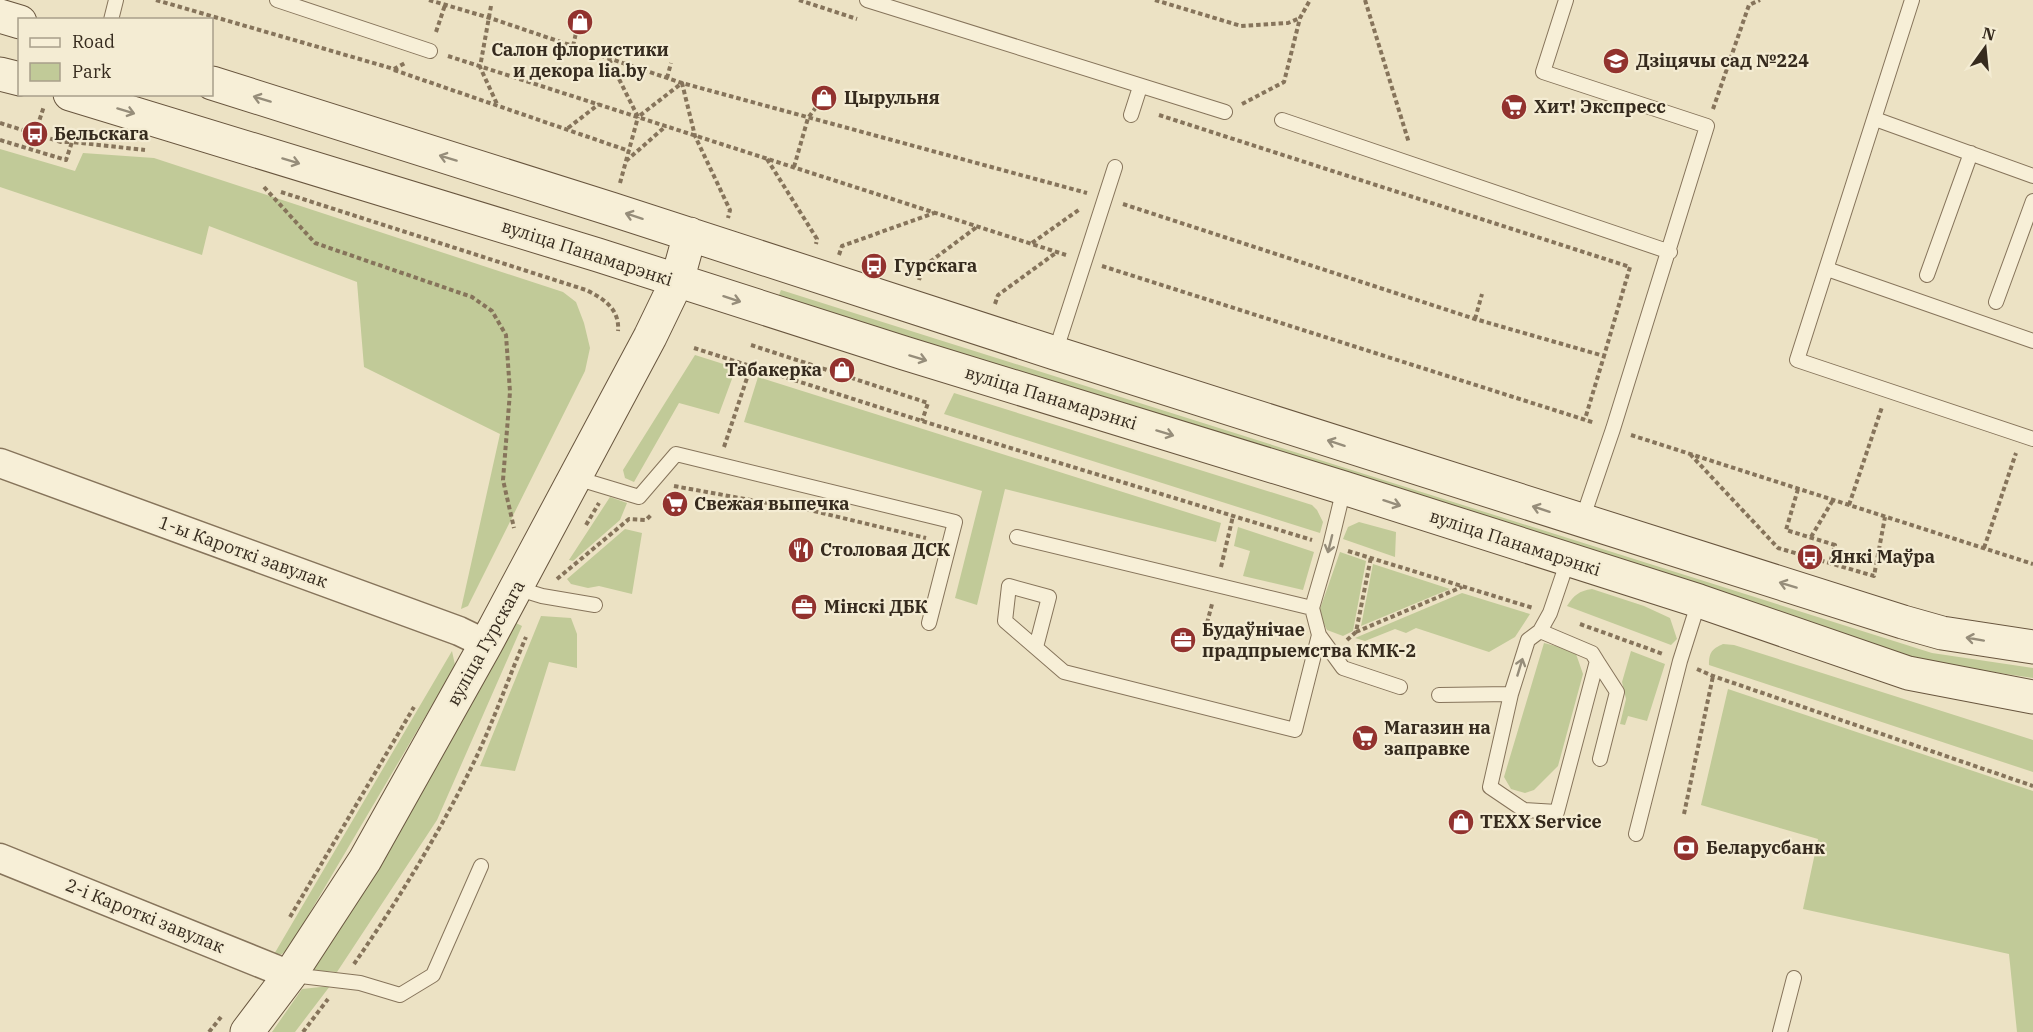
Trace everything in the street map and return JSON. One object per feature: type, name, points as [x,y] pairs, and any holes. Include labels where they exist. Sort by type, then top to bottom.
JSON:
[{"type":"main road","points":[[0,16],[18,21]]},
{"type":"main road","points":[[0,74],[18,78]]},
{"type":"main road","points":[[213,83],[690,234],[1582,522],[1903,622],[1942,633],[2033,646]]},
{"type":"main road","name":"вуліца Панамарэнкі","points":[[57,99],[598,255],[1699,601],[1908,673],[2033,697]]},
{"type":"main road","name":"вуліца Гурскага","points":[[235,1023],[290,975],[365,860],[486,644],[529,592],[576,478],[677,281],[690,234]]},
{"type":"main road","points":[[1908,673],[2033,718]]},
{"type":"street","name":"1-ы Кароткі завулак","points":[[0,463],[448,627],[486,644]]},
{"type":"street","name":"2-і Кароткі завулак","points":[[0,858],[290,975]]},
{"type":"lane","points":[[112,18],[116,0]]},
{"type":"lane","points":[[277,0],[430,51]]},
{"type":"lane","points":[[867,0],[1225,112]]},
{"type":"lane","points":[[1566,0],[1543,72],[1707,126],[1670,252],[1582,522]]},
{"type":"lane","points":[[1912,0],[1797,360],[2027,437]]},
{"type":"lane","points":[[1133,111],[1140,87]]},
{"type":"lane","points":[[1875,119],[2033,176]]},
{"type":"lane","points":[[1282,120],[1670,252]]},
{"type":"lane","points":[[1928,275],[1971,153]]},
{"type":"lane","points":[[1055,353],[1101,197],[1115,167]]},
{"type":"lane","points":[[1996,302],[2033,201]]},
{"type":"lane","points":[[1827,269],[2033,341]]},
{"type":"lane","points":[[576,478],[639,497],[676,454],[955,522],[930,623]]},
{"type":"lane","points":[[1344,488],[1312,608],[1319,635],[1343,668],[1400,687]]},
{"type":"lane","points":[[1017,537],[1312,608]]},
{"type":"lane","points":[[1568,560],[1550,613],[1540,631],[1528,640],[1511,694],[1490,787],[1524,810],[1557,812],[1597,661]]},
{"type":"lane","points":[[529,592],[595,605]]},
{"type":"lane","points":[[1636,834],[1680,660],[1699,601]]},
{"type":"lane","points":[[1540,631],[1592,653],[1617,692],[1600,759]]},
{"type":"lane","points":[[1036,647],[1064,672],[1295,730],[1319,635]]},
{"type":"lane","points":[[1439,695],[1511,694]]},
{"type":"lane","points":[[290,975],[360,982],[400,995],[433,975],[481,866]]},
{"type":"lane","points":[[1780,1032],[1794,978]]},
{"type":"path","points":[[429,0],[490,18],[682,83],[1101,197],[1475,319],[1604,356]]},
{"type":"path","points":[[799,0],[866,21]]},
{"type":"path","points":[[1155,0],[1241,26],[1288,23],[1300,18]]},
{"type":"path","points":[[1225,112],[1284,82],[1300,18],[1310,0]]},
{"type":"path","points":[[1365,0],[1415,164]]},
{"type":"path","points":[[1707,126],[1750,3],[1760,0]]},
{"type":"path","points":[[430,51],[445,4]]},
{"type":"path","points":[[491,6],[480,67],[498,105]]},
{"type":"path","points":[[573,46],[576,33]]},
{"type":"path","points":[[608,58],[638,117]]},
{"type":"path","points":[[667,78],[671,63]]},
{"type":"path","points":[[394,69],[629,151]]},
{"type":"path","points":[[619,186],[638,117],[682,83]]},
{"type":"path","points":[[682,83],[695,136],[730,210],[727,221]]},
{"type":"path","points":[[35,134],[57,99]]},
{"type":"path","points":[[794,167],[808,118],[820,102]]},
{"type":"path","points":[[568,129],[599,105]]},
{"type":"path","points":[[1133,111],[1630,267],[1585,419]]},
{"type":"path","points":[[0,123],[61,141],[151,151]]},
{"type":"path","points":[[626,161],[666,126]]},
{"type":"path","points":[[0,140],[66,160],[72,142]]},
{"type":"path","points":[[767,158],[817,239],[815,248]]},
{"type":"path","points":[[254,183],[586,290],[599,297],[612,309],[618,323],[616,335]]},
{"type":"path","points":[[264,187],[315,243],[472,297],[492,311],[506,335],[510,392],[503,480],[514,528]]},
{"type":"path","points":[[1032,243],[1101,197]]},
{"type":"path","points":[[839,255],[842,246],[935,212]]},
{"type":"path","points":[[919,280],[922,267],[978,226]]},
{"type":"path","points":[[994,304],[998,295],[1057,252]]},
{"type":"path","points":[[1475,319],[1482,294]]},
{"type":"path","points":[[751,345],[928,403],[922,421]]},
{"type":"path","points":[[694,348],[922,421],[1330,546],[1371,556],[1550,613],[1680,660],[1713,676],[2033,786]]},
{"type":"path","points":[[718,465],[751,366]]},
{"type":"path","points":[[1849,505],[1888,389]]},
{"type":"path","points":[[1984,548],[2027,437]]},
{"type":"path","points":[[1689,454],[1778,548],[1874,576],[1885,517]]},
{"type":"path","points":[[665,484],[767,503],[776,502],[927,538]]},
{"type":"path","points":[[1798,489],[1786,530],[1835,545],[1830,563]]},
{"type":"path","points":[[1811,537],[1833,500]]},
{"type":"path","points":[[646,520],[655,505]]},
{"type":"path","points":[[557,580],[629,519],[655,522]]},
{"type":"path","points":[[1356,632],[1371,556]]},
{"type":"path","points":[[1331,651],[1356,632],[1463,587]]},
{"type":"path","points":[[303,1032],[376,933],[474,763],[529,592]]},
{"type":"path","points":[[1684,814],[1713,676]]},
{"type":"path","points":[[286,923],[417,702]]},
{"type":"path","points":[[208,1032],[235,1023]]},
{"type":"green space","points":[[0,149],[75,171],[83,153],[154,158],[563,292],[576,302],[590,348],[585,371],[468,606],[461,609],[500,434],[364,367],[357,282],[209,226],[202,255],[0,187]]},
{"type":"green space","points":[[781,290],[1932,653],[2033,668],[2033,678],[1926,662],[777,300]]},
{"type":"green space","points":[[695,355],[736,368],[719,414],[679,403],[634,482],[625,478],[623,470]]},
{"type":"green space","points":[[758,377],[1221,523],[1216,542],[1005,489],[977,605],[955,598],[982,491],[744,422]]},
{"type":"green space","points":[[954,393],[1312,505],[1323,522],[1320,533],[944,414]]},
{"type":"green space","points":[[610,497],[627,503],[620,520],[573,561],[569,560]]},
{"type":"green space","points":[[1359,522],[1396,532],[1395,557],[1343,539],[1348,527]]},
{"type":"green space","points":[[1238,527],[1314,552],[1303,590],[1243,576],[1250,551],[1234,546]]},
{"type":"green space","points":[[625,529],[642,533],[632,594],[599,586],[588,588],[571,584],[567,579]]},
{"type":"green space","points":[[1340,552],[1366,561],[1353,631],[1343,636],[1327,630],[1320,609]]},
{"type":"green space","points":[[1373,564],[1450,589],[1361,626]]},
{"type":"green space","points":[[1592,589],[1644,606],[1670,618],[1677,639],[1671,645],[1567,606],[1577,594]]},
{"type":"green space","points":[[1462,593],[1530,614],[1515,637],[1489,652],[1416,628],[1406,633],[1395,629],[1365,641],[1355,638]]},
{"type":"green space","points":[[541,616],[571,618],[577,634],[577,668],[549,662],[515,771],[480,766]]},
{"type":"green space","points":[[516,623],[522,626],[437,820],[337,972],[309,970],[503,629]]},
{"type":"green space","points":[[1544,643],[1575,651],[1583,674],[1558,766],[1534,790],[1525,793],[1511,789],[1504,777]]},
{"type":"green space","points":[[1723,644],[1734,645],[2033,740],[2033,772],[1709,665],[1712,652]]},
{"type":"green space","points":[[452,651],[455,665],[451,673],[289,948],[282,954],[273,956]]},
{"type":"green space","points":[[1631,651],[1665,664],[1647,721],[1628,716],[1625,725],[1620,724],[1626,699],[1622,682]]},
{"type":"green space","points":[[1728,689],[2033,791],[2033,1032],[2017,1032],[2009,954],[1803,909],[1818,839],[1701,805]]},
{"type":"green space","points":[[330,986],[295,1032],[272,1032],[302,989]]},
{"type":"place","name":"Салон флористики и декора lia.by","points":[[580,22]]},
{"type":"place","name":"Дзіцячы сад №224","points":[[1616,61]]},
{"type":"place","name":"Цырульня","points":[[824,98]]},
{"type":"place","name":"Хит! Экспресс","points":[[1514,107]]},
{"type":"place","name":"Бельскага","points":[[35,134]]},
{"type":"place","name":"Гурскага","points":[[874,266]]},
{"type":"place","name":"Табакерка","points":[[842,370]]},
{"type":"place","name":"Свежая выпечка","points":[[675,504]]},
{"type":"place","name":"Столовая ДСК","points":[[801,550]]},
{"type":"place","name":"Янкі Маўра","points":[[1810,557]]},
{"type":"place","name":"Мінскі ДБК","points":[[804,607]]},
{"type":"place","name":"Будаўнічае прадпрыемства КМК-2","points":[[1183,640]]},
{"type":"place","name":"Магазин на заправке","points":[[1365,738]]},
{"type":"place","name":"TEXX Service","points":[[1461,822]]},
{"type":"place","name":"Беларусбанк","points":[[1686,848]]}]
